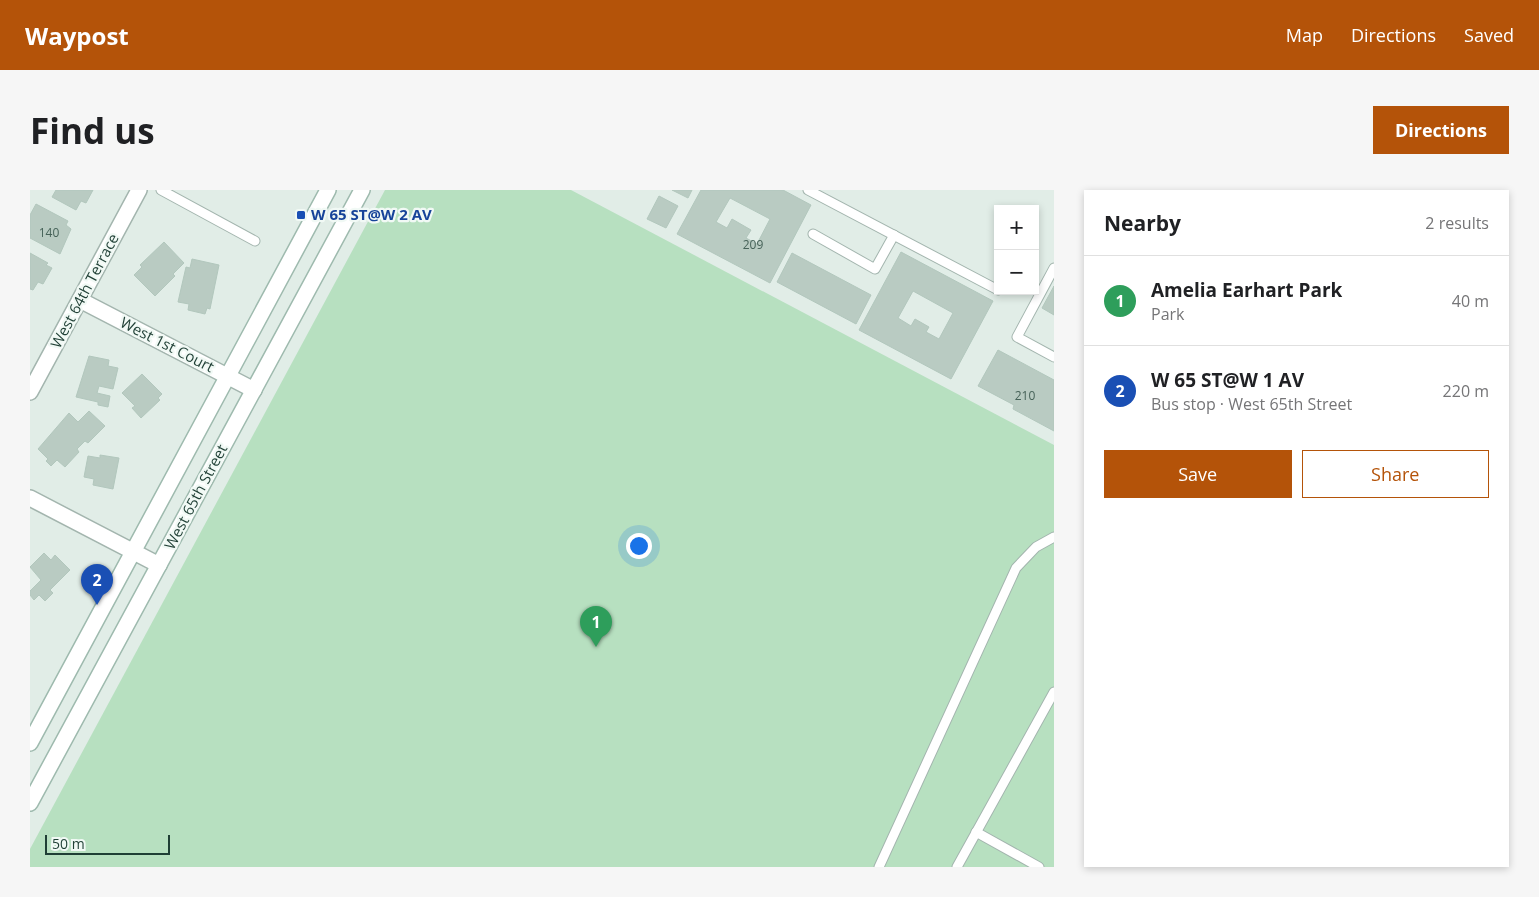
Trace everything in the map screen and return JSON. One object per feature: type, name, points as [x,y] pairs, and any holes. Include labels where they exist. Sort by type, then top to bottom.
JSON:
[{"type":"main road","name":"West 64th Terrace","points":[[30,392],[140,190]]},
{"type":"main road","name":"West 65th Street","points":[[30,743],[34,725],[134,551],[328,190]]},
{"type":"main road","name":"West 65th Street","points":[[30,803],[362,190]]},
{"type":"main road","name":"West 1st Court","points":[[80,300],[254,390]]},
{"type":"main road","points":[[30,498],[159,565]]},
{"type":"lane","points":[[161,190],[255,241]]},
{"type":"lane","points":[[808,190],[994,288]]},
{"type":"lane","points":[[813,234],[875,269],[894,235]]},
{"type":"lane","points":[[1054,268],[1017,337],[1054,356]]},
{"type":"lane","points":[[879,867],[1016,568],[1036,547],[1054,537]]},
{"type":"lane","points":[[957,867],[1054,692]]},
{"type":"lane","points":[[976,832],[1039,867]]},
{"type":"green space","points":[[385,190],[571,190],[1054,445],[1054,867],[30,867],[30,849]]},
{"type":"building","points":[[56,190],[93,190],[86,203],[81,201],[76,210],[52,197]]},
{"type":"building","points":[[672,190],[692,190],[688,198]]},
{"type":"building","points":[[701,190],[783,190],[811,205],[770,283],[677,234]],"holes":[[[730,198],[770,219],[757,244],[746,238],[751,230],[732,219],[727,228],[716,222]]]},
{"type":"building","points":[[659,196],[678,206],[666,228],[647,219]]},
{"type":"building","points":[[36,204],[68,221],[66,225],[71,229],[60,254],[30,238],[30,215]]},
{"type":"building","points":[[164,242],[184,263],[173,274],[175,276],[155,296],[134,275],[142,267],[140,265]]},
{"type":"building","points":[[901,252],[993,301],[951,379],[859,330]],"holes":[[[913,291],[953,313],[939,339],[926,332],[929,327],[915,319],[911,326],[898,318]]]},
{"type":"building","points":[[30,253],[48,263],[46,265],[52,268],[43,284],[38,282],[33,290],[30,289]]},
{"type":"building","points":[[792,253],[871,295],[856,324],[777,282]]},
{"type":"building","points":[[192,259],[219,265],[210,309],[207,308],[205,314],[188,310],[189,304],[178,302],[186,267],[190,268]]},
{"type":"building","points":[[1054,286],[1054,315],[1042,308]]},
{"type":"building","points":[[998,350],[1054,380],[1054,431],[1013,409],[1014,405],[978,386]]},
{"type":"building","points":[[89,356],[109,360],[108,366],[118,368],[113,389],[99,386],[97,393],[110,396],[108,407],[98,405],[98,402],[76,397]]},
{"type":"building","points":[[142,374],[162,394],[158,398],[160,400],[141,418],[132,408],[135,406],[122,393]]},
{"type":"building","points":[[89,411],[105,426],[88,443],[85,441],[77,449],[79,452],[65,467],[57,460],[51,466],[46,461],[48,459],[38,449],[69,413],[78,422]]},
{"type":"building","points":[[100,455],[119,458],[113,489],[93,485],[94,479],[84,477],[88,456],[100,458]]},
{"type":"building","points":[[44,553],[51,560],[55,555],[70,570],[50,590],[53,593],[45,601],[39,595],[34,600],[30,595],[30,591],[41,580],[30,567]]},
{"type":"place","name":"W 65 ST@W 2 AV","points":[[301,215]]},
{"type":"place","name":"W 65 ST@W 1 AV","points":[[97,605]]},
{"type":"place","name":"Amelia Earhart Park","points":[[596,647]]}]
